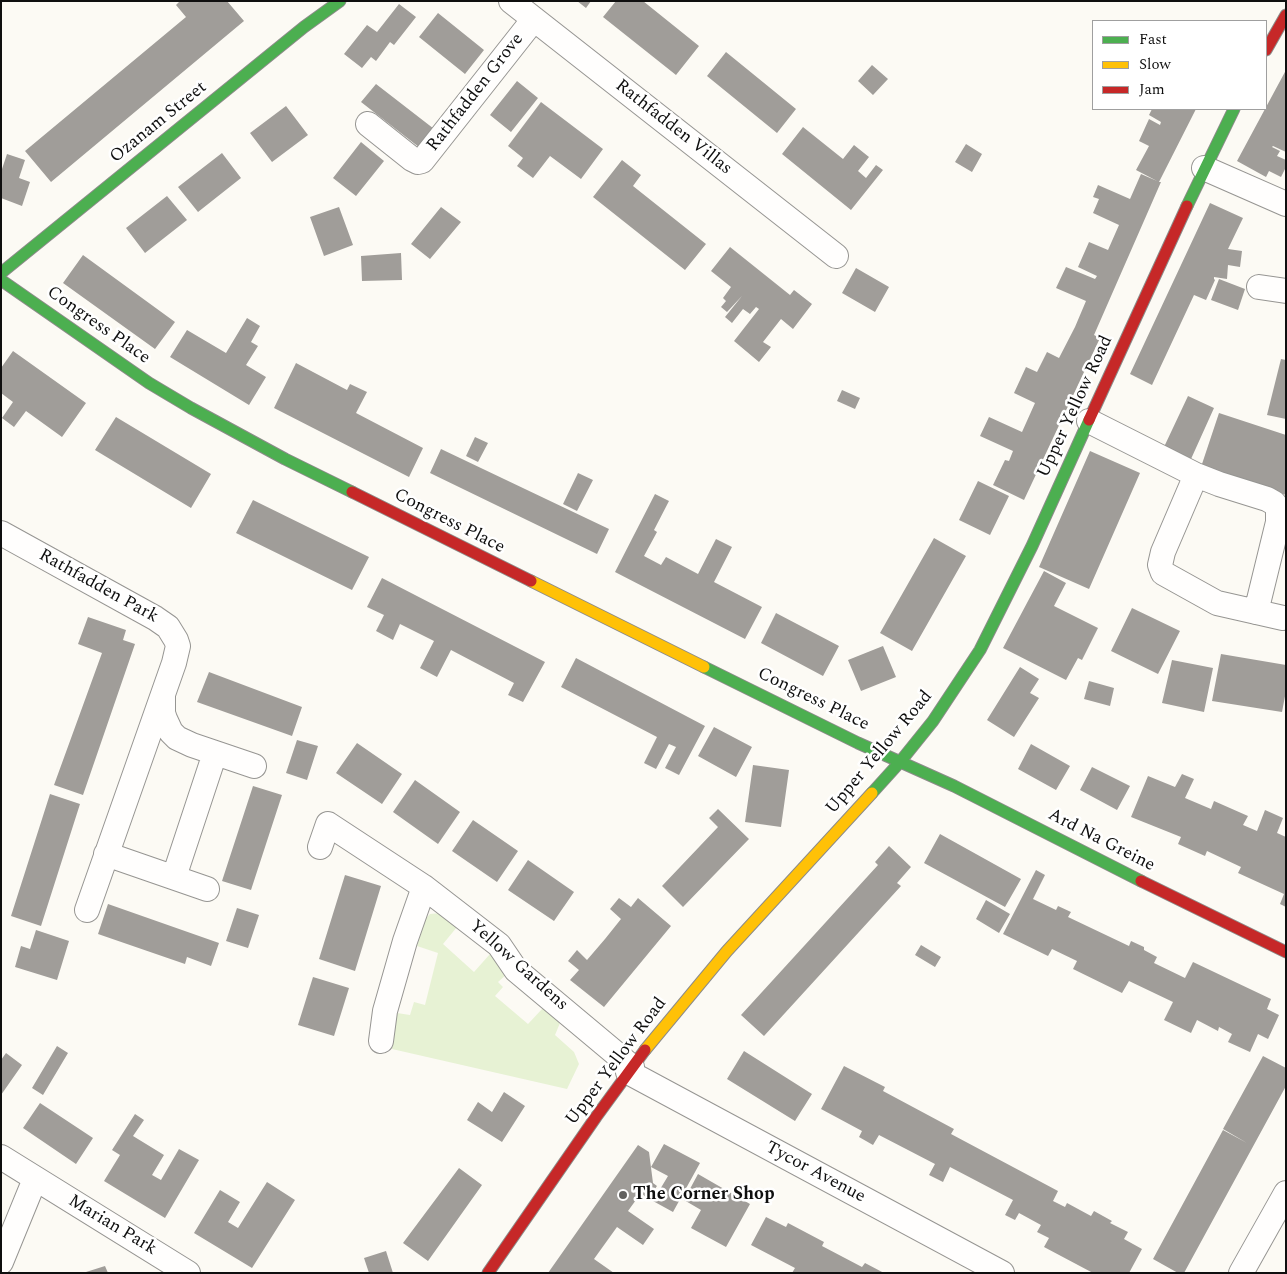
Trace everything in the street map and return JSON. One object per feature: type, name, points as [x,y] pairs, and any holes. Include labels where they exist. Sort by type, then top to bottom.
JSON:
[{"type":"street","name":"Ozanam Street","points":[[1,273],[304,27],[340,1]]},
{"type":"street","name":"Rathfadden Villas","points":[[511,1],[836,256]]},
{"type":"street","points":[[1267,48],[1286,15]]},
{"type":"street","name":"Rathfadden Grove","points":[[368,124],[412,159],[418,162],[422,161],[534,20]]},
{"type":"street","name":"Upper Yellow Road","points":[[488,1273],[630,1070],[691,992],[900,762],[943,707],[980,650],[1089,421],[1204,168],[1233,110]]},
{"type":"street","points":[[1204,168],[1286,204]]},
{"type":"street","name":"Congress Place","points":[[1,280],[149,383],[242,437],[503,568],[900,762]]},
{"type":"street","points":[[1259,287],[1286,291]]},
{"type":"street","points":[[1089,421],[1196,475],[1274,502],[1278,508],[1278,522],[1256,612]]},
{"type":"street","points":[[1196,475],[1163,552],[1160,562],[1161,569],[1167,575],[1217,603],[1283,618]]},
{"type":"street","name":"Rathfadden Park","points":[[1,533],[155,618],[168,628],[178,646],[174,663],[87,910]]},
{"type":"street","name":"Rathfadden Park","points":[[167,683],[163,699],[163,714],[172,732],[185,742],[254,766]]},
{"type":"street","points":[[174,877],[215,753]]},
{"type":"street","name":"Ard Na Greine","points":[[900,762],[954,786],[1148,885],[1286,952]]},
{"type":"street","name":"Yellow Gardens","points":[[320,847],[328,824],[424,887],[499,945],[516,970],[572,1015],[630,1070]]},
{"type":"street","points":[[106,854],[207,889]]},
{"type":"street","points":[[381,1041],[385,1011],[405,941],[424,887]]},
{"type":"street","name":"Tycor Avenue","points":[[630,1070],[1002,1273]]},
{"type":"street","name":"Marian Park","points":[[1,1158],[188,1273]]},
{"type":"street","points":[[1,1262],[35,1179]]},
{"type":"street","points":[[1240,1273],[1286,1193]]},
{"type":"green space","points":[[441,913],[457,927],[443,944],[474,972],[490,954],[507,974],[498,982],[503,987],[495,996],[528,1024],[543,1008],[560,1023],[555,1035],[574,1052],[579,1064],[567,1089],[392,1049],[397,1013],[410,1015],[414,1002],[425,1005],[438,953],[417,946],[425,919],[430,914]]},
{"type":"building","points":[[180,1],[227,1],[244,21],[51,182],[25,151],[186,17],[176,5]]},
{"type":"building","points":[[577,1],[591,1],[586,8]]},
{"type":"building","points":[[616,1],[643,1],[699,46],[676,75],[603,17]]},
{"type":"building","points":[[399,4],[416,17],[394,45],[390,42],[376,61],[371,57],[362,68],[344,54],[367,25],[377,32]]},
{"type":"building","points":[[438,13],[484,50],[465,74],[419,37]]},
{"type":"building","points":[[726,52],[796,109],[777,133],[707,76]]},
{"type":"building","points":[[872,65],[888,79],[873,95],[858,81]]},
{"type":"building","points":[[1286,70],[1286,152],[1272,147],[1280,151],[1277,156],[1286,160],[1286,167],[1281,177],[1269,171],[1266,177],[1237,161],[1264,110],[1267,110],[1267,105]]},
{"type":"building","points":[[517,81],[538,98],[511,132],[490,115]]},
{"type":"building","points":[[376,84],[438,132],[424,151],[361,102]]},
{"type":"building","points":[[541,102],[603,149],[581,179],[550,156],[533,178],[517,166],[523,158],[508,146]]},
{"type":"building","points":[[286,106],[308,135],[272,162],[250,133]]},
{"type":"building","points":[[1152,110],[1195,110],[1159,182],[1161,182],[1094,335],[1100,338],[1024,500],[993,485],[1005,460],[1009,461],[1013,451],[980,436],[989,417],[1022,432],[1035,403],[1014,393],[1026,367],[1037,372],[1047,352],[1059,358],[1075,327],[1086,301],[1056,288],[1066,267],[1095,279],[1097,276],[1078,267],[1089,242],[1108,250],[1119,225],[1093,213],[1099,199],[1093,197],[1098,185],[1130,199],[1141,174],[1157,181],[1136,170],[1149,146],[1139,141],[1149,119],[1160,125],[1161,122],[1149,115]]},
{"type":"building","points":[[803,127],[843,159],[854,145],[869,157],[858,171],[866,178],[876,165],[883,170],[851,210],[782,154]]},
{"type":"building","points":[[361,142],[384,161],[356,196],[333,178]]},
{"type":"building","points":[[966,144],[982,154],[972,172],[955,162]]},
{"type":"building","points":[[222,153],[241,178],[198,212],[178,187]]},
{"type":"building","points":[[7,154],[25,160],[19,178],[30,182],[22,206],[1,198],[1,172]]},
{"type":"building","points":[[622,160],[641,175],[633,186],[706,244],[685,270],[593,197]]},
{"type":"building","points":[[167,196],[187,220],[145,253],[126,228]]},
{"type":"building","points":[[1210,203],[1243,218],[1228,249],[1242,251],[1240,267],[1228,265],[1227,279],[1214,277],[1215,280],[1206,300],[1194,295],[1152,385],[1130,374]]},
{"type":"building","points":[[339,207],[353,245],[324,256],[310,217]]},
{"type":"building","points":[[441,207],[461,222],[430,259],[411,244]]},
{"type":"building","points":[[730,247],[790,295],[794,290],[812,304],[793,329],[781,319],[763,342],[771,347],[759,362],[734,341],[759,309],[756,307],[750,314],[743,309],[732,323],[725,317],[742,296],[727,312],[721,307],[726,301],[723,298],[731,287],[711,271]]},
{"type":"building","points":[[401,253],[402,280],[362,281],[361,256]]},
{"type":"building","points":[[83,255],[175,322],[155,349],[63,283]]},
{"type":"building","points":[[856,268],[889,287],[875,312],[842,293]]},
{"type":"building","points":[[1219,279],[1245,289],[1238,310],[1211,300]]},
{"type":"building","points":[[247,318],[260,326],[251,342],[258,346],[246,365],[266,377],[249,405],[170,357],[187,330],[226,353]]},
{"type":"building","points":[[13,351],[86,403],[62,437],[26,411],[14,427],[2,418],[13,402],[1,393],[1,368]]},
{"type":"building","points":[[1281,359],[1286,360],[1286,419],[1267,415]]},
{"type":"building","points":[[296,363],[347,390],[350,384],[367,392],[356,413],[423,448],[409,477],[274,408]]},
{"type":"building","points":[[842,390],[860,398],[855,409],[837,401]]},
{"type":"building","points":[[1188,396],[1214,408],[1191,459],[1164,447]]},
{"type":"building","points":[[1219,413],[1286,435],[1286,495],[1201,467]]},
{"type":"building","points":[[116,417],[211,474],[191,508],[95,450]]},
{"type":"building","points":[[475,437],[488,443],[478,462],[466,456]]},
{"type":"building","points":[[441,449],[609,529],[597,554],[430,473]]},
{"type":"building","points":[[1090,451],[1140,473],[1089,589],[1039,567]]},
{"type":"building","points":[[578,473],[593,480],[577,511],[563,504]]},
{"type":"building","points":[[978,481],[1009,496],[990,535],[959,520]]},
{"type":"building","points":[[655,494],[669,501],[654,530],[657,532],[644,556],[661,565],[666,557],[698,574],[716,539],[732,547],[714,582],[762,607],[745,639],[615,572]]},
{"type":"building","points":[[253,500],[369,557],[352,590],[236,533]]},
{"type":"building","points":[[934,538],[966,556],[912,651],[880,633]]},
{"type":"building","points":[[1044,571],[1066,583],[1054,606],[1098,628],[1082,660],[1078,658],[1066,680],[1003,648]]},
{"type":"building","points":[[382,578],[545,662],[523,702],[508,695],[514,683],[451,650],[437,677],[420,668],[434,641],[400,624],[393,640],[376,631],[384,615],[367,607]]},
{"type":"building","points":[[1132,608],[1180,631],[1158,674],[1111,651]]},
{"type":"building","points":[[776,613],[839,646],[823,676],[761,643]]},
{"type":"building","points":[[88,617],[126,630],[123,640],[135,644],[83,795],[54,785],[102,653],[78,644]]},
{"type":"building","points":[[883,646],[896,677],[861,691],[848,660]]},
{"type":"building","points":[[1221,654],[1286,665],[1286,691],[1282,712],[1212,701]]},
{"type":"building","points":[[576,658],[705,726],[679,775],[665,768],[676,747],[669,744],[656,769],[644,763],[657,737],[561,687]]},
{"type":"building","points":[[1172,660],[1213,668],[1204,712],[1162,703]]},
{"type":"building","points":[[1020,667],[1039,679],[1030,693],[1039,698],[1014,737],[987,720]]},
{"type":"building","points":[[209,672],[302,707],[292,736],[197,702]]},
{"type":"building","points":[[1089,681],[1114,688],[1110,706],[1084,699]]},
{"type":"building","points":[[714,727],[752,747],[736,777],[698,756]]},
{"type":"building","points":[[297,740],[318,746],[307,780],[286,773]]},
{"type":"building","points":[[357,743],[402,774],[382,804],[336,773]]},
{"type":"building","points":[[1031,744],[1070,766],[1056,790],[1018,769]]},
{"type":"building","points":[[753,765],[789,770],[781,827],[745,822]]},
{"type":"building","points":[[1092,767],[1130,786],[1117,810],[1080,790]]},
{"type":"building","points":[[1182,774],[1194,779],[1185,798],[1211,809],[1214,801],[1248,816],[1243,825],[1257,831],[1265,810],[1283,818],[1277,833],[1286,837],[1286,907],[1280,904],[1284,894],[1238,873],[1241,867],[1207,851],[1205,856],[1178,844],[1181,837],[1131,817],[1148,776],[1175,787]]},
{"type":"building","points":[[415,780],[460,812],[438,844],[393,812]]},
{"type":"building","points":[[253,786],[282,795],[251,890],[222,881]]},
{"type":"building","points":[[50,794],[80,804],[41,926],[11,916]]},
{"type":"building","points":[[718,809],[749,839],[683,907],[662,886],[718,827],[709,818]]},
{"type":"building","points":[[473,820],[518,851],[497,882],[452,851]]},
{"type":"building","points":[[940,834],[1021,879],[1005,907],[924,863]]},
{"type":"building","points":[[889,846],[911,867],[897,883],[901,886],[764,1036],[741,1015],[878,865],[875,862]]},
{"type":"building","points":[[528,860],[574,892],[554,921],[508,890]]},
{"type":"building","points":[[1036,870],[1045,875],[1033,899],[1056,910],[1058,906],[1071,912],[1068,917],[1129,946],[1131,941],[1144,947],[1144,950],[1157,957],[1154,963],[1185,978],[1193,962],[1271,999],[1267,1009],[1279,1015],[1268,1039],[1258,1034],[1250,1052],[1228,1042],[1232,1034],[1219,1027],[1218,1031],[1197,1020],[1191,1033],[1164,1020],[1173,1002],[1129,981],[1122,993],[1073,969],[1077,961],[1052,949],[1048,956],[1003,934]]},
{"type":"building","points":[[345,875],[381,886],[355,971],[319,959]]},
{"type":"building","points":[[619,898],[631,907],[638,898],[671,926],[604,1007],[570,980],[579,970],[568,961],[577,950],[587,960],[605,939],[621,919],[610,909]]},
{"type":"building","points":[[986,900],[1010,914],[999,933],[976,919]]},
{"type":"building","points":[[108,904],[219,943],[211,966],[187,957],[185,964],[98,934]]},
{"type":"building","points":[[237,908],[259,915],[248,948],[226,941]]},
{"type":"building","points":[[36,930],[69,941],[57,980],[15,967],[21,946],[30,949]]},
{"type":"building","points":[[921,945],[941,957],[935,967],[915,955]]},
{"type":"building","points":[[313,977],[349,988],[334,1036],[298,1025]]},
{"type":"building","points":[[57,1046],[68,1053],[43,1095],[32,1088]]},
{"type":"building","points":[[744,1051],[812,1094],[795,1121],[727,1079]]},
{"type":"building","points":[[6,1053],[22,1065],[1,1095],[1,1060]]},
{"type":"building","points":[[1263,1056],[1286,1068],[1286,1086],[1184,1273],[1178,1273],[1153,1259],[1223,1130],[1247,1143],[1223,1129]]},
{"type":"building","points":[[844,1066],[885,1087],[883,1091],[954,1129],[951,1134],[1058,1191],[1053,1201],[1065,1207],[1067,1203],[1091,1216],[1094,1211],[1112,1221],[1110,1223],[1128,1232],[1124,1239],[1142,1249],[1129,1273],[1093,1273],[1044,1247],[1049,1238],[1037,1232],[1041,1225],[1019,1213],[1015,1220],[1005,1215],[1013,1200],[950,1167],[943,1182],[929,1175],[935,1164],[879,1135],[873,1145],[859,1137],[862,1131],[821,1109]]},
{"type":"building","points":[[504,1092],[525,1106],[502,1142],[467,1120],[478,1102],[492,1112]]},
{"type":"building","points":[[40,1103],[93,1138],[76,1164],[23,1128]]},
{"type":"building","points":[[135,1114],[144,1120],[133,1136],[164,1155],[152,1175],[161,1180],[179,1149],[199,1160],[165,1218],[104,1181],[120,1155],[112,1150]]},
{"type":"building","points":[[664,1144],[700,1163],[673,1212],[653,1201],[668,1176],[651,1167]]},
{"type":"building","points":[[638,1145],[649,1152],[653,1183],[657,1186],[648,1199],[641,1193],[628,1211],[654,1229],[643,1245],[617,1227],[594,1259],[614,1273],[548,1273]]},
{"type":"building","points":[[459,1168],[482,1185],[428,1261],[403,1243]]},
{"type":"building","points":[[698,1174],[750,1204],[726,1247],[691,1228],[701,1210],[684,1200]]},
{"type":"building","points":[[267,1182],[295,1200],[252,1268],[194,1233],[220,1190],[240,1202],[228,1222],[238,1228]]},
{"type":"building","points":[[766,1217],[786,1227],[788,1223],[824,1242],[822,1246],[862,1267],[865,1263],[884,1273],[792,1273],[795,1268],[751,1245]]},
{"type":"building","points":[[386,1251],[393,1273],[369,1273],[364,1258]]},
{"type":"building","points":[[105,1266],[108,1273],[86,1273],[86,1272]]},
{"type":"traffic: fast","points":[[1,273],[304,27],[340,1]]},
{"type":"traffic: fast","points":[[1187,206],[1234,110]]},
{"type":"traffic: fast","points":[[1,280],[149,383],[285,459],[352,492]]},
{"type":"traffic: fast","points":[[872,793],[933,721],[980,650],[1032,546],[1089,420]]},
{"type":"traffic: fast","points":[[704,667],[858,743],[954,786],[1141,881]]},
{"type":"traffic: slow","points":[[531,581],[704,667]]},
{"type":"traffic: slow","points":[[645,1050],[727,951],[872,793]]},
{"type":"traffic: jam","points":[[1267,48],[1286,15]]},
{"type":"traffic: jam","points":[[1089,420],[1187,206]]},
{"type":"traffic: jam","points":[[352,492],[531,581]]},
{"type":"traffic: jam","points":[[1141,881],[1286,952]]},
{"type":"traffic: jam","points":[[488,1273],[645,1050]]},
{"type":"place","name":"The Corner Shop","points":[[623,1195]]}]
